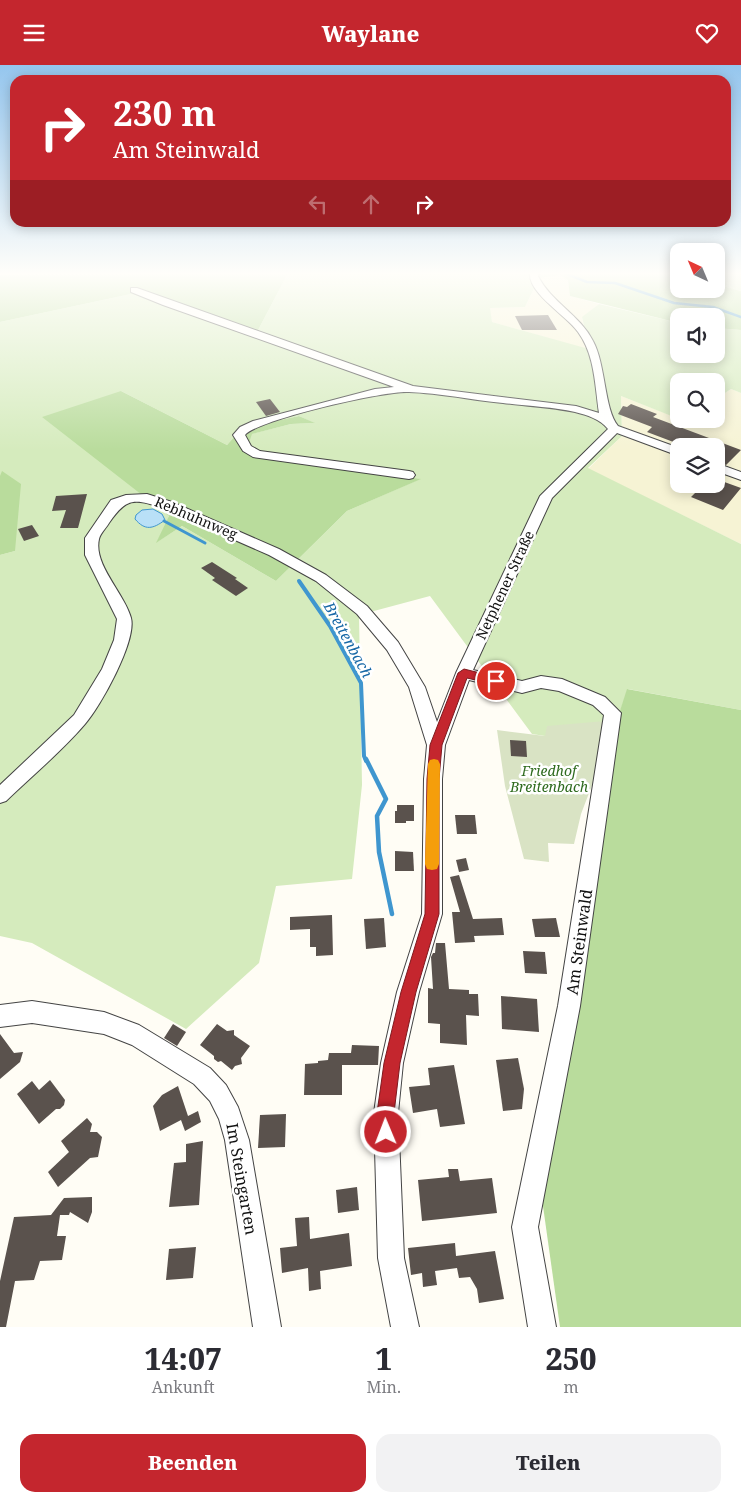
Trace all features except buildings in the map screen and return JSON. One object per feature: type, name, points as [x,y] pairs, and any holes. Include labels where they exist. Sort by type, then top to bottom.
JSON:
[{"type":"street","points":[[251,333],[411,389]]},
{"type":"street","points":[[583,333],[589,342],[596,361],[610,424]]},
{"type":"street","points":[[409,475],[257,454],[247,449],[239,435],[244,429],[257,423],[304,410],[375,392],[411,389],[576,409],[622,430],[670,449]]},
{"type":"street","name":"Netphener Straße","points":[[405,1327],[391,1258],[386,1113],[392,1063],[408,992],[432,914],[433,779],[436,745],[464,673],[546,497],[610,424]]},
{"type":"street","points":[[725,470],[741,476]]},
{"type":"street","name":"Rebhuhnweg","points":[[0,796],[80,719],[110,670],[122,640],[124,619],[92,555],[92,538],[116,503],[126,499],[148,498],[274,552],[321,578],[355,605],[392,646],[417,687],[436,745]]},
{"type":"street","name":"Am Steinwald","points":[[464,673],[522,687],[541,682],[562,685],[599,701],[613,713],[569,1006],[526,1227],[542,1327]]},
{"type":"street","name":"Im Steingarten","points":[[0,1016],[32,1012],[104,1023],[139,1036],[175,1057],[202,1076],[218,1093],[230,1115],[237,1140],[267,1327]]},
{"type":"shaded area","points":[[530,333],[585,333],[589,350]]},
{"type":"shaded area","points":[[731,389],[741,393],[741,544],[588,469],[622,436],[621,396],[670,415],[670,428],[725,428],[725,393]]},
{"type":"green space","points":[[0,333],[531,333],[589,349],[585,333],[670,333],[670,363],[725,363],[725,333],[741,333],[741,393],[731,389],[725,393],[725,373],[670,373],[670,415],[621,396],[622,436],[588,468],[741,544],[741,710],[628,689],[617,720],[545,736],[532,734],[430,596],[359,615],[362,785],[352,879],[276,886],[259,963],[186,1029],[32,943],[0,936],[0,555],[15,551],[0,476]],"holes":[[[121,391],[227,445],[242,428],[299,416],[314,423],[291,424],[251,434],[246,451],[420,479],[347,511],[276,581],[182,526],[157,542],[169,517]]]},
{"type":"green space","points":[[121,391],[227,445],[242,428],[299,416],[315,423],[291,424],[252,434],[246,451],[421,479],[347,511],[276,581],[182,526],[156,543],[169,516],[42,417]]},
{"type":"green space","points":[[2,471],[21,484],[15,551],[0,555],[0,476]]},
{"type":"green space","points":[[627,689],[741,710],[741,1327],[560,1327],[541,1192],[617,720]]},
{"type":"green space","name":"Friedhof Breitenbach","points":[[617,720],[581,814],[574,844],[548,843],[549,862],[524,859],[505,786],[497,730],[545,736],[547,726]]},
{"type":"water","points":[[153,509],[162,514],[165,520],[153,527],[146,527],[135,519],[136,515],[142,510]]},
{"type":"waterway","name":"Breitenbach","points":[[164,521],[205,543]]},
{"type":"waterway","name":"Breitenbach","points":[[299,581],[330,626],[361,683],[364,756],[366,761]]},
{"type":"waterway","name":"Breitenbach","points":[[366,759],[386,799],[377,816],[379,852],[392,914]]},
{"type":"slow traffic","points":[[432,864],[434,764]]},
{"type":"route","points":[[386,1132],[386,1113],[392,1063],[408,992],[432,914],[433,779],[436,745],[464,673],[496,681]]}]
